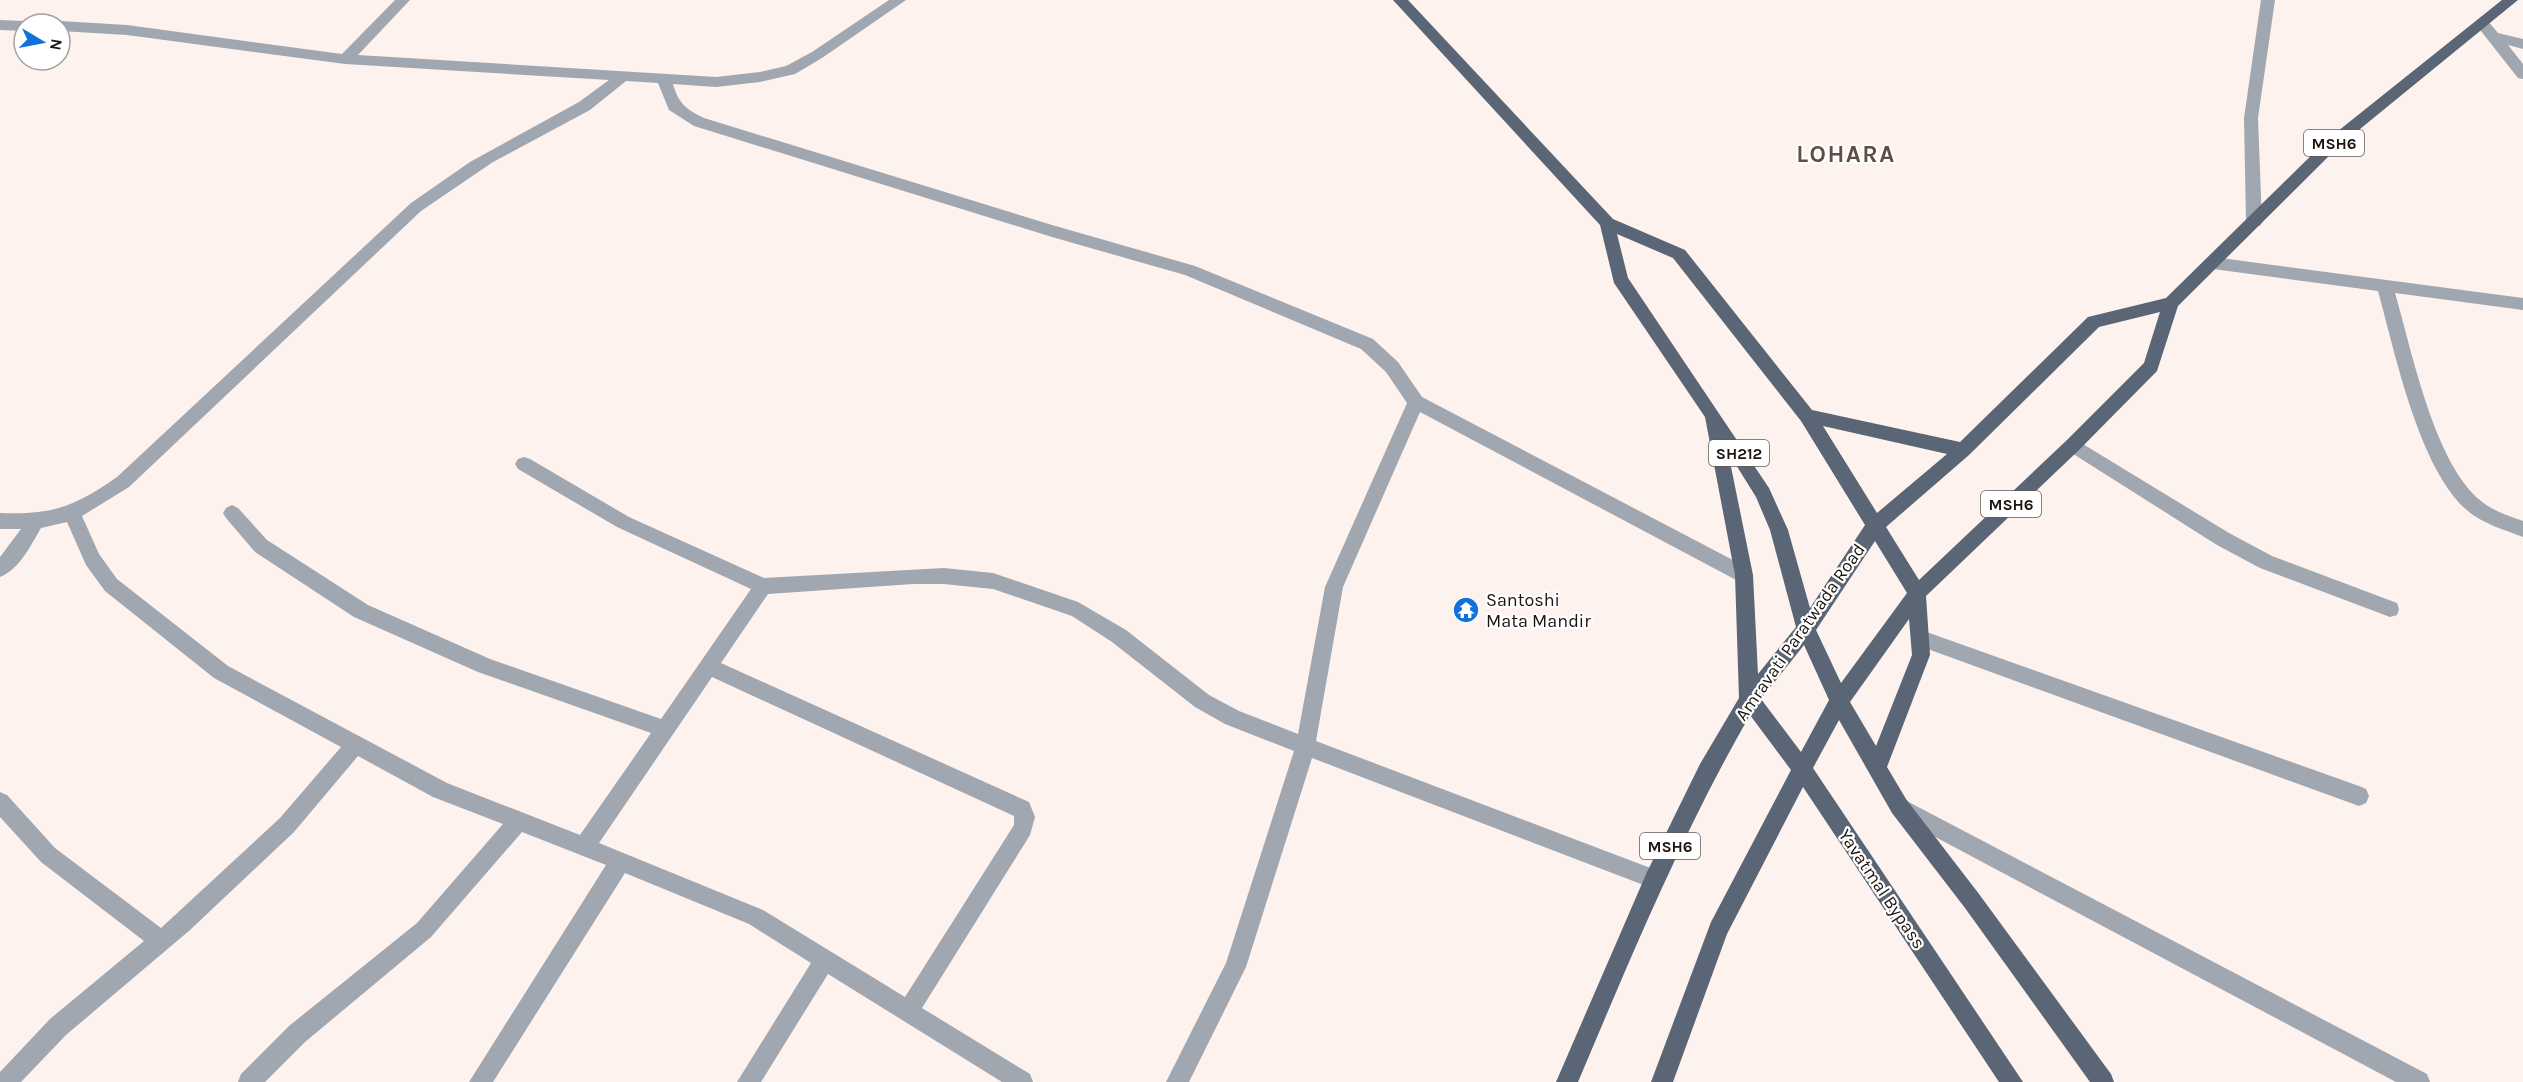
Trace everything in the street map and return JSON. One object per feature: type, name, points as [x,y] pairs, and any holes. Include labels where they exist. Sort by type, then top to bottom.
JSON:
[{"type":"main road","name":"SH212","points":[[1400,0],[1607,223],[1680,254],[1807,416],[1917,593]]},
{"type":"main road","name":"Amravati Paratwada Road","points":[[1662,1082],[1718,929],[1839,701],[1917,593],[2073,445],[2151,366],[2171,303],[2334,143],[2511,0]]},
{"type":"main road","name":"SH212","points":[[1607,223],[1620,279],[1747,465],[1779,530],[1806,629],[1839,701]]},
{"type":"main road","name":"Amravati Paratwada Road","points":[[1567,1082],[1654,879],[1707,771],[1749,699],[1806,629],[1874,527],[1963,450],[2094,322],[2171,303]]},
{"type":"main road","points":[[1709,409],[1744,575],[1749,699]]},
{"type":"main road","points":[[1807,416],[1963,450]]},
{"type":"main road","points":[[1877,768],[1921,655],[1917,593]]},
{"type":"main road","name":"Yavatmal Bypass","points":[[1749,699],[1802,768],[2012,1082]]},
{"type":"main road","points":[[1839,701],[1899,807],[1972,901],[2103,1082]]},
{"type":"street","points":[[345,59],[403,0]]},
{"type":"street","points":[[72,27],[127,30],[345,59],[716,82],[760,77],[790,70],[817,55],[899,0]]},
{"type":"street","points":[[2254,222],[2251,118],[2268,0]]},
{"type":"street","points":[[2482,23],[2523,74]]},
{"type":"street","points":[[2493,37],[2523,44]]},
{"type":"street","points":[[0,521],[34,523],[72,513],[98,501],[123,482],[416,207],[455,177],[574,114],[606,93],[623,76]]},
{"type":"street","points":[[664,79],[671,105],[699,122],[1040,228],[1189,270],[1367,344],[1392,367],[1416,402],[1744,575]]},
{"type":"street","points":[[2213,263],[2523,304]]},
{"type":"street","points":[[2385,286],[2424,417],[2454,486],[2471,504],[2491,517],[2523,529]]},
{"type":"street","points":[[1177,1082],[1235,966],[1306,745],[1334,587],[1416,402]]},
{"type":"street","points":[[2073,445],[2223,539],[2266,562],[2390,609]]},
{"type":"street","points":[[524,464],[623,522],[763,586],[944,576],[993,581],[1078,610],[1119,636],[1202,701],[1232,718],[1654,879]]},
{"type":"street","points":[[72,513],[92,559],[111,585],[221,672],[440,790],[585,846],[756,917],[1022,1082]]},
{"type":"street","points":[[232,513],[261,546],[361,611],[485,666],[665,729]]},
{"type":"street","points":[[0,569],[17,551],[34,523]]},
{"type":"street","points":[[585,846],[763,586]]},
{"type":"street","points":[[1921,638],[2359,796]]},
{"type":"street","points":[[708,666],[1022,809],[1025,817],[1023,828],[908,1011]]},
{"type":"street","points":[[6,1082],[58,1027],[161,941],[287,825],[356,744]]},
{"type":"street","points":[[0,802],[48,855],[161,941]]},
{"type":"street","points":[[1899,807],[2419,1082]]},
{"type":"street","points":[[249,1082],[297,1034],[424,930],[519,821]]},
{"type":"street","points":[[480,1082],[621,861]]},
{"type":"street","points":[[748,1082],[825,960]]},
{"type":"place","name":"Santoshi Mata Mandir","points":[[1466,610]]},
{"type":"district","name":"LOHARA","points":[[1846,154]]}]
